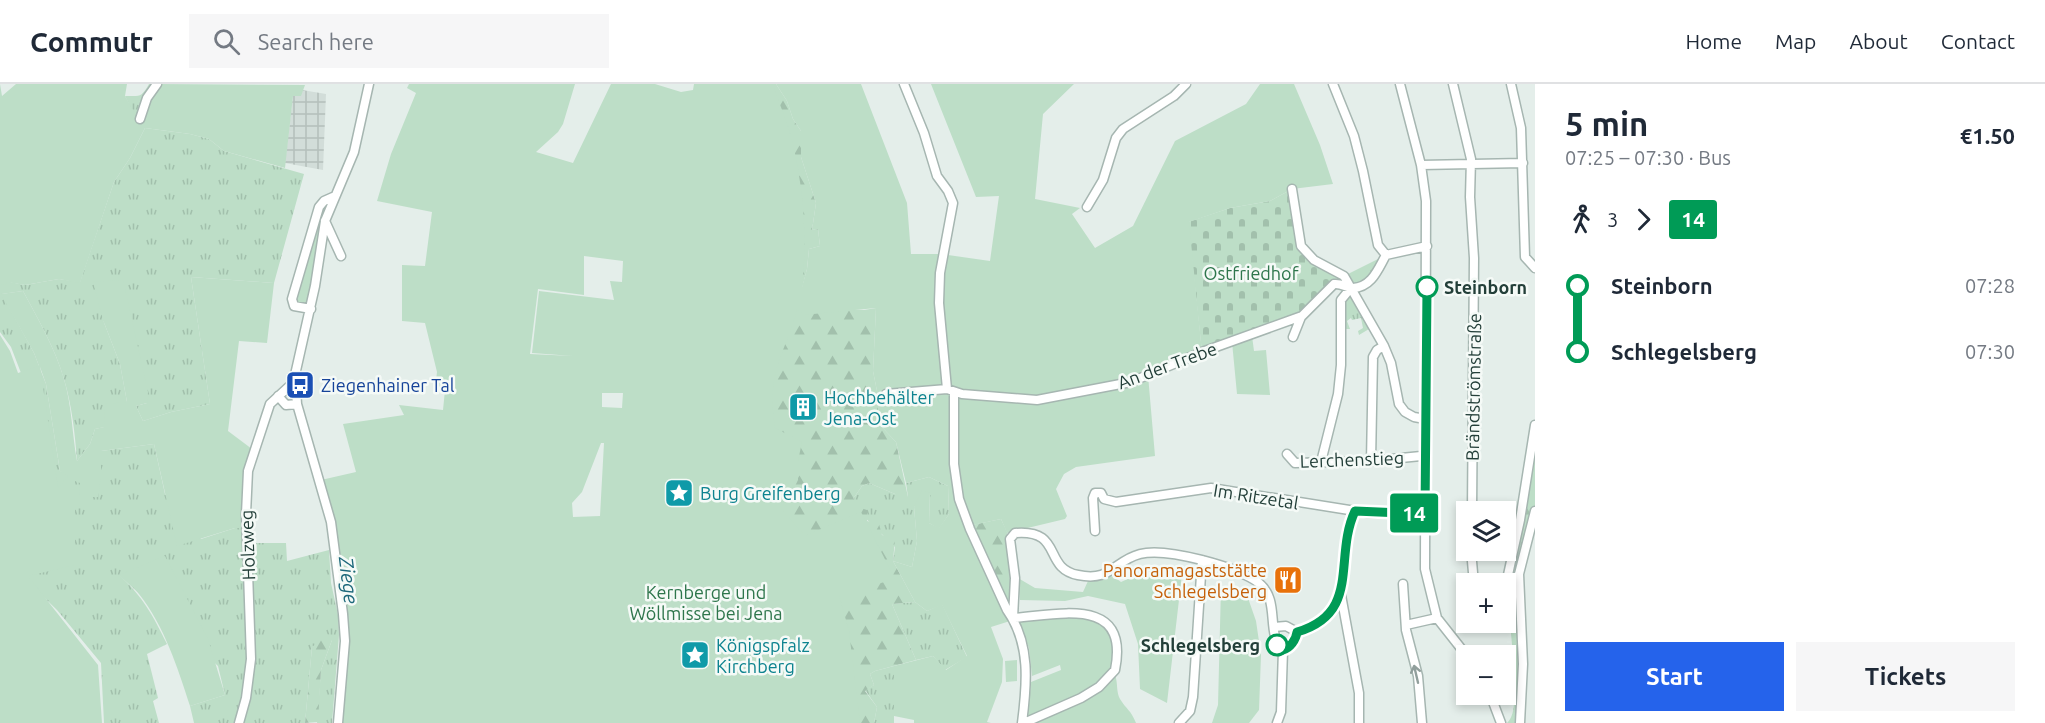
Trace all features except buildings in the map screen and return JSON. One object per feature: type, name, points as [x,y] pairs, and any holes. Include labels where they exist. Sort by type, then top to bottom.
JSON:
[{"type":"street","points":[[140,119],[147,98],[157,84]]},
{"type":"street","points":[[338,723],[345,641],[344,614],[330,522],[297,404],[295,381],[311,309],[325,221],[333,197],[357,144],[369,84]]},
{"type":"street","points":[[904,84],[937,176],[948,191],[953,203],[940,273],[939,303],[950,391],[954,464],[959,500],[970,529],[1007,610],[1013,618],[1024,648],[1026,681],[1023,723],[1081,698],[1099,687],[1115,670],[1117,645],[1111,629],[1103,620],[1090,614],[1072,613],[1013,618]]},
{"type":"street","points":[[1088,207],[1103,180],[1116,138],[1124,129],[1174,96],[1186,84]]},
{"type":"street","points":[[1333,84],[1354,136],[1378,245],[1386,255],[1427,246]]},
{"type":"street","points":[[1400,84],[1421,165],[1426,201],[1425,569],[1435,618],[1458,645]]},
{"type":"street","name":"Brändströmstraße","points":[[1453,84],[1471,165],[1470,197],[1474,258],[1472,501]]},
{"type":"street","points":[[1511,84],[1521,128],[1525,256],[1535,268]]},
{"type":"street","points":[[1421,165],[1523,163]]},
{"type":"street","points":[[1292,189],[1301,246],[1314,261],[1344,276],[1384,346],[1391,363],[1399,404],[1405,412],[1414,417],[1425,418]]},
{"type":"street","points":[[311,309],[294,306],[292,299],[319,207],[324,201],[333,197]]},
{"type":"street","points":[[325,221],[341,256]]},
{"type":"street","name":"An der Trebe","points":[[1293,337],[1302,316],[1334,284],[1341,284],[1350,289],[1364,286],[1372,280],[1386,255]]},
{"type":"street","points":[[1321,462],[1338,394],[1341,365],[1341,300],[1350,289]]},
{"type":"street","name":"An der Trebe","points":[[886,394],[950,391],[1037,400],[1131,382],[1202,352],[1302,316]]},
{"type":"street","points":[[1371,461],[1372,357],[1384,346]]},
{"type":"street","name":"Holzweg","points":[[239,723],[246,698],[251,659],[246,514],[249,465],[268,408],[295,381]]},
{"type":"street","points":[[278,396],[286,405],[297,404]]},
{"type":"street","points":[[1508,573],[1520,519],[1535,425]]},
{"type":"street","name":"Lerchenstieg","points":[[1287,454],[1295,463],[1371,461],[1421,456]]},
{"type":"street","name":"Im Ritzetal","points":[[1095,531],[1093,498],[1095,493],[1101,493],[1104,499],[1116,502],[1211,488],[1355,511],[1425,514]]},
{"type":"street","points":[[1355,511],[1349,524],[1341,595],[1359,693],[1359,723]]},
{"type":"street","points":[[1520,723],[1523,664],[1519,574],[1535,512]]},
{"type":"street","points":[[1013,618],[1015,578],[1010,539],[1015,533],[1033,533],[1043,537],[1059,564],[1066,571],[1084,576],[1107,574],[1126,560],[1143,553],[1202,560],[1247,576],[1263,588],[1271,602],[1276,641],[1283,650],[1283,691],[1281,712],[1277,723]]},
{"type":"street","points":[[1179,723],[1190,711],[1193,698],[1202,560]]},
{"type":"street","points":[[1516,578],[1519,574]]},
{"type":"street","points":[[1403,584],[1408,644],[1418,676],[1422,723]]},
{"type":"street","points":[[1274,627],[1286,626],[1297,632],[1313,627],[1330,613],[1341,595]]},
{"type":"street","points":[[1406,626],[1435,618]]},
{"type":"street","points":[[1283,650],[1292,643],[1297,632]]},
{"type":"street","points":[[1494,705],[1501,723]]},
{"type":"shaded area","points":[[302,90],[326,94],[323,170],[285,163],[293,95]]},
{"type":"green space","points":[[0,84],[2,96],[16,84],[127,84],[125,96],[140,123],[158,84],[305,85],[301,96],[293,96],[285,168],[224,151],[209,139],[145,128],[130,158],[114,182],[80,283],[59,279],[25,285],[7,282],[6,285],[0,284]]},
{"type":"green space","points":[[149,84],[155,84],[137,121],[125,96],[140,95]]},
{"type":"green space","name":"Kernberge und Wöllmisse bei Jena","points":[[409,84],[575,84],[563,124],[558,132],[536,152],[573,163],[611,84],[655,84],[681,92],[693,90],[694,84],[773,84],[787,123],[797,163],[803,205],[802,287],[809,249],[820,246],[818,229],[812,230],[816,203],[801,157],[801,131],[776,84],[861,84],[907,203],[911,254],[941,254],[990,261],[999,196],[976,197],[931,84],[1074,84],[1043,114],[1035,199],[1080,208],[1072,214],[1095,248],[1133,226],[1175,141],[1246,104],[1260,84],[1294,84],[1320,145],[1333,184],[1292,189],[1270,201],[1230,208],[1189,222],[1202,352],[1148,375],[1155,456],[1076,467],[1064,474],[1056,489],[1067,516],[1065,519],[1007,533],[1001,519],[968,526],[1010,621],[991,627],[1003,659],[1002,682],[987,722],[991,723],[914,723],[914,720],[894,716],[894,666],[933,656],[946,670],[967,656],[942,605],[927,611],[915,602],[893,561],[912,567],[917,541],[914,507],[922,490],[930,493],[929,523],[939,528],[949,514],[948,486],[929,477],[906,483],[896,442],[879,424],[878,396],[873,371],[876,308],[803,315],[797,308],[774,378],[775,428],[802,442],[798,461],[798,480],[783,511],[805,536],[861,512],[895,579],[839,595],[849,631],[860,723],[340,723],[345,648],[321,480],[356,472],[343,424],[404,415],[399,405],[443,410],[445,390],[435,389],[437,372],[425,323],[402,321],[402,265],[425,266],[432,212],[377,201],[391,154],[416,93],[407,88]],"holes":[[[584,256],[623,261],[622,282],[610,281],[614,300],[539,291],[532,353],[573,356],[530,354],[538,289],[584,295]],[[602,393],[623,393],[622,408],[602,407]],[[601,443],[604,443],[600,516],[573,517],[572,503],[582,492]]]},
{"type":"green space","name":"Kernberge und Wöllmisse bei Jena","points":[[696,84],[776,84],[801,131],[801,157],[816,203],[812,230],[818,229],[820,246],[809,249],[807,269],[797,308],[864,310],[876,308],[873,371],[878,396],[879,424],[896,442],[908,497],[901,500],[895,494],[869,483],[862,486],[853,499],[854,506],[867,510],[867,521],[879,524],[882,535],[895,539],[893,561],[915,602],[892,604],[916,660],[870,674],[874,685],[865,691],[877,707],[874,723],[685,723]]},
{"type":"green space","points":[[145,128],[209,139],[224,151],[304,174],[274,283],[191,277],[210,404],[171,412],[143,421],[136,406],[147,403],[103,320],[120,364],[127,402],[105,427],[95,429],[90,444],[77,461],[69,399],[51,345],[23,291],[2,294],[34,353],[46,384],[60,471],[101,478],[101,451],[154,444],[165,494],[201,539],[235,528],[245,528],[249,660],[246,685],[235,723],[194,723],[190,706],[225,695],[218,666],[119,575],[147,607],[167,644],[147,654],[158,698],[153,701],[159,723],[104,723],[101,663],[57,610],[19,573],[34,407],[11,347],[0,332],[0,280],[25,285],[59,279],[80,282],[114,182],[130,158]]},
{"type":"green space","name":"Ostfriedhof","points":[[1292,189],[1301,246],[1344,276],[1341,284],[1302,316],[1202,352],[1188,222],[1230,208],[1270,201]]},
{"type":"green space","points":[[328,201],[307,305],[295,303],[320,208]]},
{"type":"green space","points":[[1386,255],[1372,280],[1350,289],[1344,276]]},
{"type":"green space","points":[[191,277],[274,283],[267,343],[239,341],[228,431],[252,449],[245,528],[235,528],[177,546],[154,444],[101,451],[98,497],[79,497],[80,483],[75,481],[75,565],[28,576],[98,665],[102,723],[0,723],[0,335],[10,351],[18,373],[39,366],[1,294],[23,291],[51,345],[67,389],[77,461],[90,444],[95,429],[104,427],[105,404],[127,402],[120,364],[103,320],[93,282],[123,280],[148,392],[147,403],[136,406],[143,421],[171,412],[210,404]],"holes":[[[40,367],[46,384],[60,471],[68,476],[58,488]]]},
{"type":"green space","points":[[1350,289],[1374,326],[1359,335],[1358,331],[1363,328],[1361,318],[1352,320],[1351,318],[1347,321],[1350,329],[1342,329],[1341,300]]},
{"type":"green space","points":[[1252,336],[1254,351],[1266,350],[1270,395],[1237,394],[1232,342]]},
{"type":"green space","points":[[1535,439],[1535,506],[1520,563],[1512,565],[1513,561],[1516,561],[1516,543]]},
{"type":"green space","points":[[929,477],[948,486],[949,514],[939,529],[929,523],[930,493],[914,507],[917,541],[912,567],[893,561],[895,547],[853,506],[853,499],[862,486],[869,483],[908,497],[906,483]]},
{"type":"green space","points":[[1001,519],[1007,532],[1007,548],[1013,579],[1010,621],[967,526]]},
{"type":"green space","points":[[249,543],[286,543],[287,561],[329,550],[331,583],[338,615],[339,635],[332,723],[317,723],[321,670],[332,640],[312,647],[305,723],[241,723],[251,686]]},
{"type":"green space","points":[[165,556],[208,639],[225,695],[190,706],[156,619],[137,591],[119,575]]},
{"type":"green space","points":[[1153,565],[1182,574],[1167,703],[1140,689],[1138,644],[1125,604],[1088,596],[1065,601],[1020,600],[1018,578],[1035,588],[1083,592],[1088,581],[1113,576],[1121,582],[1150,569]]},
{"type":"green space","points":[[1221,587],[1248,598],[1256,621],[1261,655],[1259,710],[1249,723],[1212,723],[1218,705]]},
{"type":"green space","points":[[915,602],[927,611],[942,604],[967,657],[945,670],[933,656],[916,660],[892,604]]},
{"type":"green space","points":[[1085,615],[1109,633],[1113,645],[1112,667],[1100,682],[1089,689],[1033,716],[1028,715],[1031,682],[1061,670],[1060,665],[1032,676],[1029,648],[1018,622]]},
{"type":"green space","points":[[1518,621],[1520,665],[1517,723],[1507,723],[1516,705],[1516,645],[1512,645],[1511,633],[1516,633],[1516,622]]},
{"type":"green space","points":[[328,634],[332,640],[321,670],[318,722],[305,723],[312,647]]},
{"type":"green space","points":[[1017,660],[1017,681],[1006,682],[1005,661]]},
{"type":"green space","points":[[894,666],[894,723],[874,723],[877,707],[865,690],[874,685],[870,674]]},
{"type":"green space","points":[[1115,675],[1119,696],[1136,723],[1033,723]]},
{"type":"waterway","name":"Ziege","points":[[334,575],[337,600]]},
{"type":"bus line","name":"14","points":[[1277,645],[1283,650],[1287,649],[1296,638],[1297,632],[1313,627],[1330,613],[1341,595],[1349,524],[1355,511],[1425,514],[1427,287]]},
{"type":"place","name":"Steinborn","points":[[1427,287]]},
{"type":"place","name":"Ziegenhainer Tal","points":[[300,385]]},
{"type":"place","name":"Hochbehälter Jena-Ost","points":[[803,407]]},
{"type":"place","name":"Burg Greifenberg","points":[[679,493]]},
{"type":"place","name":"Panoramagaststätte Schlegelsberg","points":[[1288,580]]},
{"type":"place","name":"Schlegelsberg","points":[[1277,645]]},
{"type":"place","name":"Königspfalz Kirchberg","points":[[695,655]]}]
